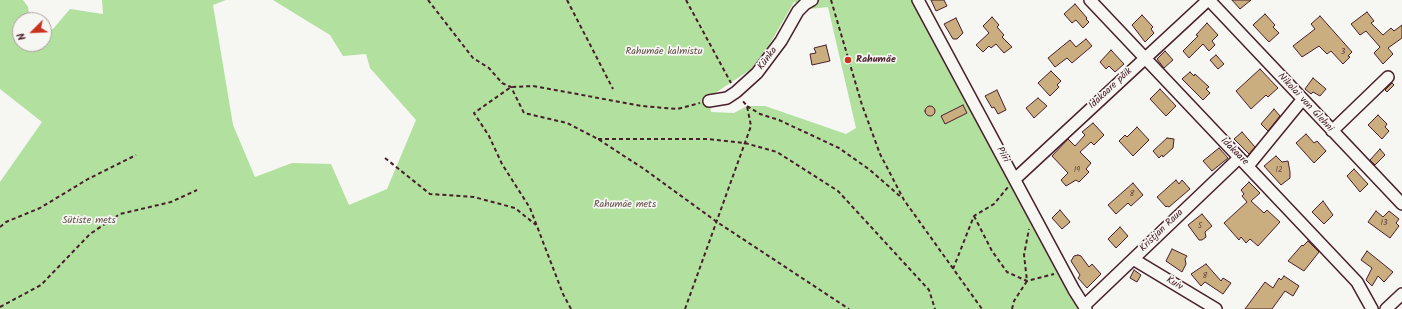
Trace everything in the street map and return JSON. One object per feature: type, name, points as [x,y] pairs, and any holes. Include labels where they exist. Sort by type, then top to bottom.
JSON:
[{"type":"street","name":"Künka","points":[[709,102],[727,98],[757,73],[781,41],[798,11],[812,0]]},
{"type":"street","name":"Piiri","points":[[918,0],[1064,271],[1086,307]]},
{"type":"street","name":"Idakaare","points":[[1090,0],[1357,282],[1372,309]]},
{"type":"street","name":"Idakaare põik","points":[[1015,179],[1144,58],[1163,44],[1208,0]]},
{"type":"street","name":"Nikolai von Glehni","points":[[1208,0],[1402,204]]},
{"type":"street","points":[[1332,131],[1388,77]]},
{"type":"street","points":[[1248,166],[1302,100]]},
{"type":"street","name":"Kristjan Raua","points":[[1086,307],[1133,259],[1239,158]]},
{"type":"street","name":"Kuiv","points":[[1133,259],[1216,309]]},
{"type":"street","points":[[1386,309],[1402,294]]},
{"type":"path","points":[[428,0],[473,58],[489,68],[502,83],[511,87],[532,86],[642,106],[677,110],[709,102]]},
{"type":"path","points":[[567,0],[613,89]]},
{"type":"path","points":[[686,0],[736,92],[747,106],[760,114],[779,120],[839,148],[870,170],[904,200]]},
{"type":"path","points":[[831,0],[880,154],[904,200],[982,309]]},
{"type":"path","points":[[511,87],[524,113],[568,123],[598,139],[644,168],[717,222],[849,309]]},
{"type":"path","points":[[511,87],[474,113],[489,136],[502,164],[530,208],[563,294],[571,309]]},
{"type":"path","points":[[685,309],[751,126],[747,106]]},
{"type":"path","points":[[598,139],[707,139],[745,143],[777,152],[838,191],[929,290],[935,309]]},
{"type":"path","points":[[0,227],[6,222],[40,208],[88,179],[136,155]]},
{"type":"path","points":[[385,158],[430,194],[474,197],[515,208],[537,226]]},
{"type":"path","points":[[953,269],[974,216],[994,204],[1015,179]]},
{"type":"path","points":[[0,308],[41,285],[90,234],[120,214],[171,202],[197,190]]},
{"type":"path","points":[[1012,309],[1014,301],[1027,281],[1024,255],[1033,212]]},
{"type":"path","points":[[974,216],[992,251],[1007,272],[1027,281],[1064,271]]},
{"type":"green space","points":[[0,0],[23,0],[28,7],[29,12],[12,12],[12,52],[52,52],[52,29],[70,9],[103,14],[102,0],[226,0],[213,5],[233,125],[255,177],[292,163],[331,164],[349,205],[387,189],[416,120],[370,68],[366,54],[343,56],[330,35],[273,0],[918,0],[1086,309],[0,309],[0,182],[42,122],[0,89]],"holes":[[[794,2],[809,9],[828,7],[856,128],[846,134],[765,106],[747,106],[734,113],[711,112],[709,97],[750,70],[768,47]]]},
{"type":"building","points":[[931,0],[944,0],[947,6],[936,11]]},
{"type":"building","points":[[1232,0],[1251,0],[1240,9]]},
{"type":"building","points":[[1075,4],[1089,22],[1083,28],[1076,20],[1072,23],[1064,14]]},
{"type":"building","points":[[1367,12],[1374,21],[1371,23],[1383,35],[1391,28],[1394,31],[1402,25],[1402,38],[1388,48],[1393,54],[1383,64],[1374,53],[1380,47],[1366,31],[1360,35],[1351,24]]},
{"type":"building","points":[[1265,14],[1275,25],[1273,27],[1279,33],[1269,42],[1253,25]]},
{"type":"building","points":[[1142,15],[1153,27],[1151,29],[1154,33],[1145,42],[1132,25]]},
{"type":"building","points":[[1320,16],[1352,52],[1348,56],[1350,57],[1343,64],[1331,51],[1327,54],[1319,46],[1302,57],[1293,46],[1315,29],[1311,24]]},
{"type":"building","points":[[992,17],[999,25],[997,27],[1004,35],[1002,37],[1012,47],[1004,53],[996,44],[991,48],[989,46],[983,52],[976,45],[989,33],[983,26]]},
{"type":"building","points":[[956,18],[963,33],[957,39],[953,39],[944,24]]},
{"type":"building","points":[[1207,23],[1218,35],[1212,41],[1215,45],[1209,51],[1203,44],[1189,58],[1183,51],[1198,36],[1196,35]]},
{"type":"building","points":[[1086,39],[1092,46],[1072,63],[1067,58],[1055,67],[1048,58],[1070,40],[1076,47]]},
{"type":"building","points":[[826,45],[830,61],[812,65],[810,54],[816,53],[814,48]]},
{"type":"building","points":[[1111,50],[1124,64],[1115,72],[1109,66],[1106,69],[1100,62]]},
{"type":"building","points":[[1165,51],[1173,60],[1164,68],[1157,59]]},
{"type":"building","points":[[1216,55],[1224,64],[1218,69],[1210,60]]},
{"type":"building","points":[[1260,69],[1278,88],[1268,97],[1266,95],[1251,109],[1236,91]]},
{"type":"building","points":[[1051,71],[1061,81],[1057,85],[1059,87],[1050,96],[1038,83]]},
{"type":"building","points":[[1190,72],[1194,76],[1195,74],[1209,87],[1206,89],[1210,93],[1203,100],[1182,79]]},
{"type":"building","points":[[1313,78],[1326,89],[1320,96],[1313,92],[1311,94],[1305,89]]},
{"type":"building","points":[[1392,83],[1394,85],[1387,92],[1385,90]]},
{"type":"building","points":[[1160,89],[1176,106],[1166,116],[1150,99]]},
{"type":"building","points":[[997,90],[1006,110],[998,114],[994,107],[992,108],[985,96]]},
{"type":"building","points":[[1038,98],[1047,106],[1034,118],[1026,108]]},
{"type":"building","points":[[963,105],[967,113],[945,124],[941,116]]},
{"type":"building","points":[[928,106],[932,106],[934,107],[934,115],[928,116],[925,113],[925,109]]},
{"type":"building","points":[[1274,109],[1280,116],[1268,131],[1261,124]]},
{"type":"building","points":[[1378,115],[1387,124],[1385,127],[1389,131],[1382,139],[1368,125]]},
{"type":"building","points":[[1093,123],[1104,135],[1094,145],[1091,142],[1080,152],[1091,163],[1086,169],[1089,172],[1079,182],[1076,180],[1066,186],[1061,180],[1068,173],[1052,156],[1068,139],[1075,146],[1085,135],[1082,132]]},
{"type":"building","points":[[1137,127],[1149,140],[1133,156],[1119,141],[1125,135],[1127,137]]},
{"type":"building","points":[[1242,132],[1255,147],[1249,154],[1234,139]]},
{"type":"building","points":[[1306,134],[1314,143],[1317,141],[1326,151],[1314,163],[1296,143]]},
{"type":"building","points":[[1167,138],[1174,139],[1173,148],[1163,157],[1162,155],[1159,158],[1153,151]]},
{"type":"building","points":[[1219,148],[1228,158],[1212,171],[1203,161]]},
{"type":"building","points":[[1380,149],[1385,155],[1375,165],[1370,160]]},
{"type":"building","points":[[1276,156],[1282,162],[1288,161],[1290,172],[1290,178],[1281,185],[1264,166]]},
{"type":"building","points":[[1354,169],[1368,184],[1360,192],[1347,176]]},
{"type":"building","points":[[1176,180],[1179,184],[1182,180],[1190,189],[1169,207],[1166,207],[1157,197]]},
{"type":"building","points":[[1249,182],[1260,193],[1251,201],[1264,213],[1267,210],[1280,222],[1258,246],[1250,239],[1246,243],[1241,237],[1239,240],[1224,223],[1247,202],[1242,196],[1244,194],[1241,190]]},
{"type":"building","points":[[1133,183],[1143,195],[1131,206],[1128,203],[1116,214],[1108,205]]},
{"type":"building","points":[[1323,201],[1333,215],[1324,224],[1312,212]]},
{"type":"building","points":[[1060,210],[1070,222],[1062,229],[1052,218]]},
{"type":"building","points":[[1376,211],[1383,217],[1389,211],[1399,219],[1396,223],[1399,226],[1390,238],[1368,222]]},
{"type":"building","points":[[1202,214],[1212,226],[1205,232],[1206,237],[1199,240],[1188,225]]},
{"type":"building","points":[[1120,227],[1128,236],[1116,248],[1108,239]]},
{"type":"building","points":[[1308,241],[1319,252],[1304,271],[1288,261],[1302,245],[1303,246]]},
{"type":"building","points":[[1172,249],[1187,256],[1185,259],[1186,264],[1182,272],[1166,261]]},
{"type":"building","points":[[1367,251],[1393,272],[1384,282],[1378,276],[1372,286],[1366,280],[1372,268],[1361,260]]},
{"type":"building","points":[[1074,256],[1081,256],[1089,267],[1092,264],[1101,274],[1087,288],[1078,278],[1080,275],[1071,261]]},
{"type":"building","points":[[1206,264],[1221,281],[1223,278],[1231,283],[1223,294],[1205,282],[1201,286],[1191,274]]},
{"type":"building","points":[[1134,270],[1141,275],[1137,282],[1130,278]]},
{"type":"building","points":[[1284,276],[1299,286],[1293,296],[1285,291],[1272,309],[1245,309],[1265,282],[1273,288],[1279,278],[1281,280]]},
{"type":"place","name":"Rahumäe","points":[[848,60]]},
{"type":"park label","name":"Rahumäe kalmistu","points":[[664,52]]},
{"type":"park label","name":"Rahumäe mets","points":[[625,205]]},
{"type":"park label","name":"Sütiste mets","points":[[89,221]]}]
